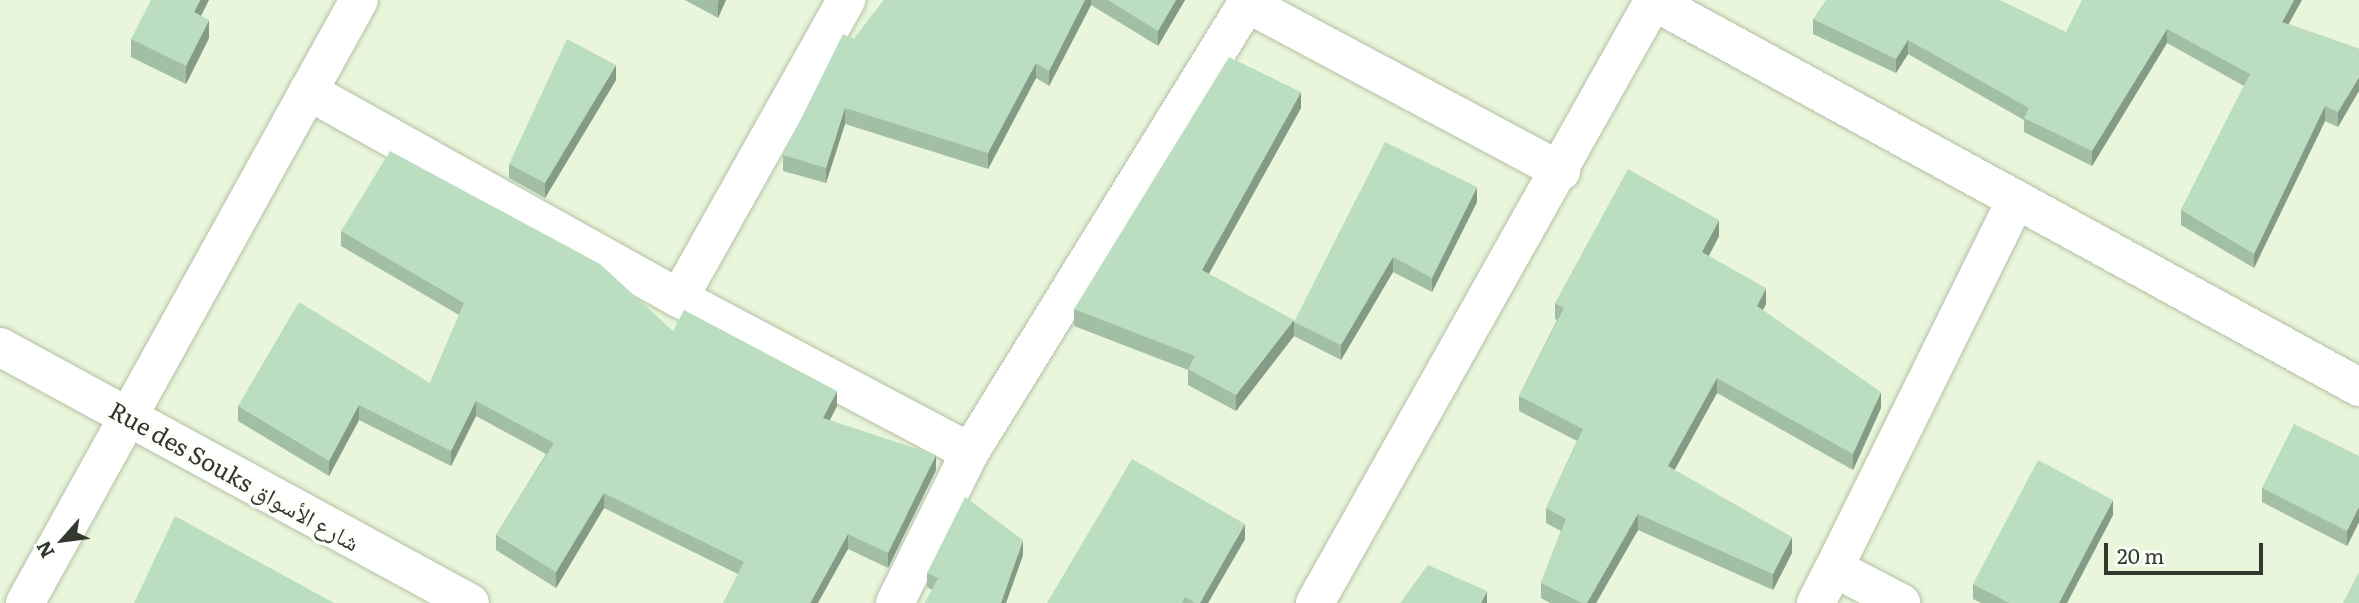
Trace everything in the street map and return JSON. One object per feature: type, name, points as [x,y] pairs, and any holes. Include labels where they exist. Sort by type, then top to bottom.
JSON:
[{"type":"street","points":[[25,603],[359,0]]},
{"type":"street","points":[[679,298],[846,0]]},
{"type":"street","points":[[1315,603],[1561,171],[1654,0],[2359,387]]},
{"type":"street","points":[[895,603],[970,452],[1248,2],[1561,171]]},
{"type":"street","points":[[308,91],[679,298],[970,452]]},
{"type":"street","points":[[1816,603],[2017,199]]},
{"type":"street","name":"Rue des Souks شارع الأسواق","points":[[0,347],[470,603]]},
{"type":"street","points":[[1834,568],[1901,603]]},
{"type":"building","points":[[151,0],[200,0],[194,12],[209,20],[186,66],[131,39]]},
{"type":"building","points":[[884,0],[1085,0],[1049,71],[1036,63],[988,153],[845,108],[826,168],[783,155],[843,34],[854,39]]},
{"type":"building","points":[[1108,0],[1176,0],[1158,31]]},
{"type":"building","points":[[1826,0],[2000,0],[2066,32],[2082,0],[2294,0],[2282,22],[2359,49],[2359,77],[2338,112],[2325,106],[2254,254],[2181,210],[2250,74],[2167,29],[2092,151],[2024,118],[2029,108],[1908,40],[1896,59],[1813,19]]},
{"type":"building","points":[[567,39],[616,65],[545,183],[509,164]]},
{"type":"building","points":[[1229,57],[1301,92],[1202,270],[1294,320],[1236,395],[1188,369],[1195,356],[1074,309]]},
{"type":"building","points":[[1385,142],[1477,187],[1432,278],[1393,257],[1341,345],[1294,322]]},
{"type":"building","points":[[390,151],[600,264],[673,331],[684,310],[837,391],[823,418],[936,455],[888,553],[848,534],[810,603],[723,603],[744,562],[604,493],[556,572],[496,535],[554,443],[476,401],[451,451],[359,405],[329,461],[238,406],[299,302],[430,383],[464,303],[341,231]]},
{"type":"building","points":[[1628,169],[1719,220],[1702,252],[1766,288],[1757,306],[1881,392],[1853,454],[1717,378],[1668,466],[1792,537],[1773,574],[1638,514],[1587,603],[1582,603],[1541,583],[1566,519],[1546,508],[1583,429],[1519,396],[1564,308],[1555,303]]},
{"type":"building","points":[[2294,424],[2359,456],[2359,507],[2347,531],[2262,488]]},
{"type":"building","points":[[1132,459],[1245,524],[1200,603],[1185,597],[1182,603],[1047,603]]},
{"type":"building","points":[[2038,460],[2113,500],[2059,603],[2009,603],[1973,584]]},
{"type":"building","points":[[965,497],[1023,540],[1001,603],[925,603],[938,578],[927,573]]},
{"type":"building","points":[[175,516],[334,603],[134,603]]},
{"type":"building","points":[[1428,565],[1487,591],[1481,603],[1400,603]]},
{"type":"building","points":[[2359,572],[2359,603],[2343,603]]}]
